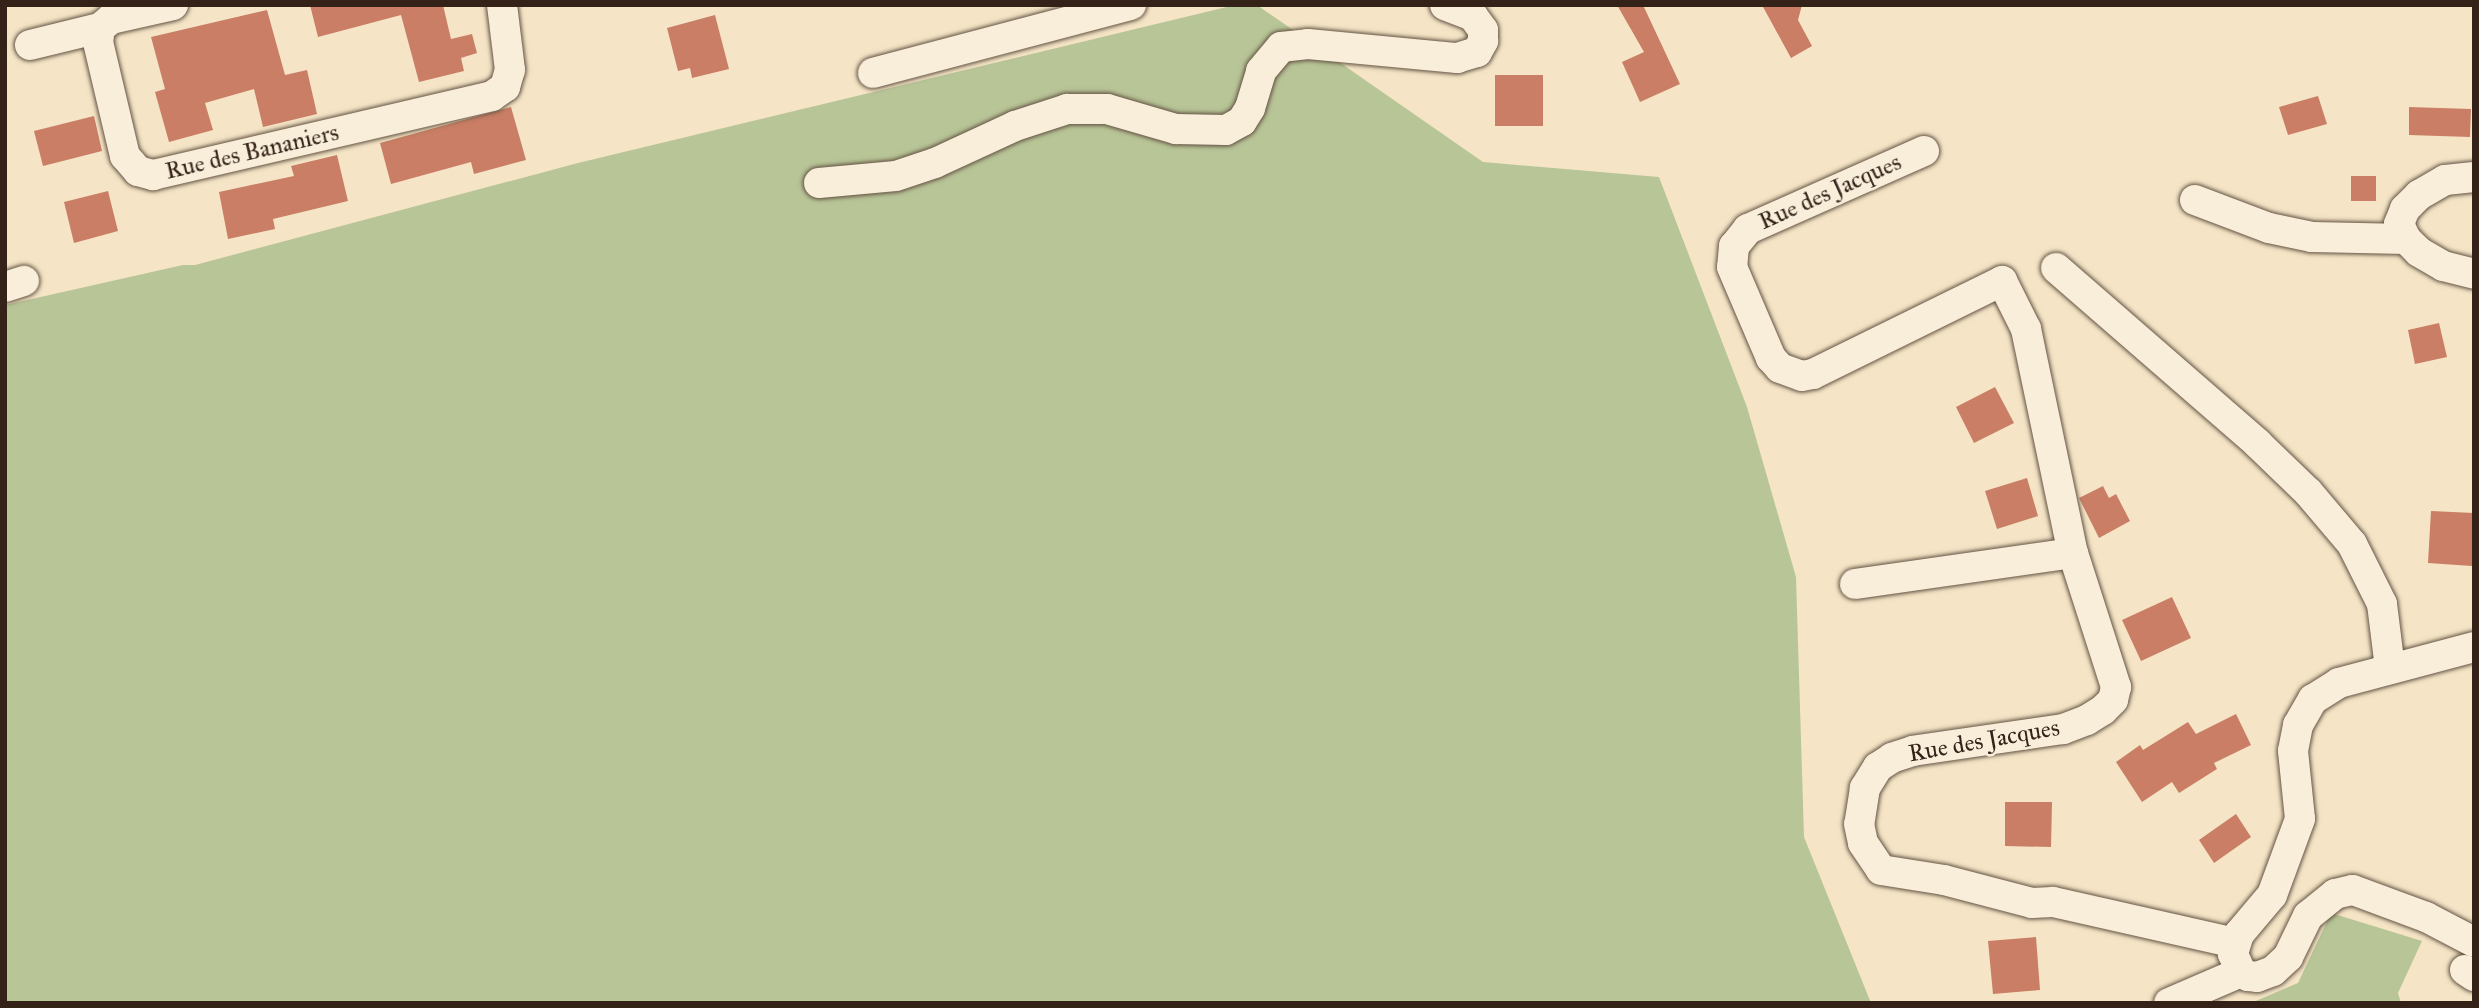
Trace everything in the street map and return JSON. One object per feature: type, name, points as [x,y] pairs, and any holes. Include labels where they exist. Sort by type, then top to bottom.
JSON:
[{"type":"street","points":[[30,45],[100,28],[111,19],[173,5]]},
{"type":"street","name":"Rue des Bananiers","points":[[100,28],[98,42],[125,156],[138,171],[153,175],[492,96],[505,87],[510,70],[502,5]]},
{"type":"street","points":[[873,73],[1131,5]]},
{"type":"street","points":[[819,183],[896,176],[935,163],[1015,127],[1067,109],[1107,108],[1175,129],[1226,130],[1242,121],[1250,108],[1261,71],[1281,47],[1308,44],[1457,58],[1476,52],[1483,41],[1483,30],[1473,16],[1446,5]]},
{"type":"street","name":"Rue des Jacques","points":[[1924,151],[1748,229],[1734,246],[1732,267],[1771,358],[1780,368],[1802,376],[1814,374],[2003,281],[2016,304],[2034,359],[2059,496],[2073,553],[2113,670],[2116,687],[2113,701],[2087,720],[2063,729],[1913,751],[1892,758],[1878,767],[1865,788],[1859,824],[1863,843],[1881,870],[1944,880],[2032,903],[2053,902],[2235,943]]},
{"type":"street","points":[[2474,177],[2445,180],[2419,195],[2405,209],[2399,224],[2406,239],[2419,252],[2443,266],[2474,274]]},
{"type":"street","points":[[2195,201],[2269,228],[2312,237],[2406,239]]},
{"type":"street","points":[[2056,268],[2257,443],[2308,492],[2353,544],[2382,604],[2390,668]]},
{"type":"street","points":[[1854,584],[2073,553]]},
{"type":"street","points":[[2241,972],[2233,954],[2235,943],[2239,934],[2272,895],[2300,820],[2293,751],[2298,725],[2313,699],[2339,683],[2474,647]]},
{"type":"street","points":[[2169,1003],[2241,972],[2257,977],[2273,971],[2288,957],[2308,916],[2335,894],[2353,890],[2426,917],[2471,963]]},
{"type":"green space","points":[[1235,5],[1257,5],[1483,162],[1659,177],[1747,407],[1796,577],[1804,837],[1871,1003],[5,1003],[5,305],[183,265],[195,265],[578,163]]},
{"type":"green space","points":[[2331,913],[2422,941],[2398,993],[2401,1003],[2251,1003],[2298,983]]},
{"type":"building","points":[[310,5],[443,5],[451,39],[472,34],[477,53],[461,58],[464,71],[419,82],[401,15],[318,37]]},
{"type":"building","points":[[1617,5],[1643,5],[1680,84],[1640,102],[1622,62],[1644,52]]},
{"type":"building","points":[[1762,5],[1802,5],[1798,20],[1812,46],[1791,58]]},
{"type":"building","points":[[267,10],[285,75],[307,70],[317,114],[263,127],[254,89],[205,103],[213,130],[169,142],[155,92],[165,89],[151,37]]},
{"type":"building","points":[[715,15],[729,69],[692,78],[690,68],[678,71],[667,28]]},
{"type":"building","points":[[1495,75],[1543,75],[1543,126],[1495,126]]},
{"type":"building","points":[[2318,96],[2327,124],[2288,135],[2279,107]]},
{"type":"building","points":[[511,107],[526,160],[474,174],[471,162],[391,184],[380,143]]},
{"type":"building","points":[[2409,107],[2471,109],[2470,137],[2409,135]]},
{"type":"building","points":[[94,116],[102,151],[43,166],[34,131]]},
{"type":"building","points":[[337,155],[348,201],[273,219],[275,229],[228,239],[219,192],[294,176],[291,166]]},
{"type":"building","points":[[2351,176],[2376,176],[2376,201],[2351,201]]},
{"type":"building","points":[[108,191],[118,231],[74,243],[64,202]]},
{"type":"building","points":[[2439,323],[2447,357],[2415,364],[2408,330]]},
{"type":"building","points":[[1995,387],[2014,423],[1974,443],[1956,407]]},
{"type":"building","points":[[2027,478],[2038,516],[1997,529],[1985,491]]},
{"type":"building","points":[[2103,486],[2109,498],[2116,494],[2130,521],[2099,538],[2079,498]]},
{"type":"building","points":[[2431,511],[2474,513],[2472,566],[2428,563]]},
{"type":"building","points":[[2172,597],[2191,638],[2141,661],[2122,620]]},
{"type":"building","points":[[2236,714],[2251,745],[2214,763],[2217,769],[2179,793],[2172,782],[2142,802],[2116,762],[2140,745],[2143,750],[2188,722],[2196,734]]},
{"type":"building","points":[[2005,802],[2052,802],[2051,847],[2005,846]]},
{"type":"building","points":[[2236,814],[2251,837],[2214,863],[2199,840]]},
{"type":"building","points":[[2036,937],[2040,990],[1993,994],[1988,941]]}]
